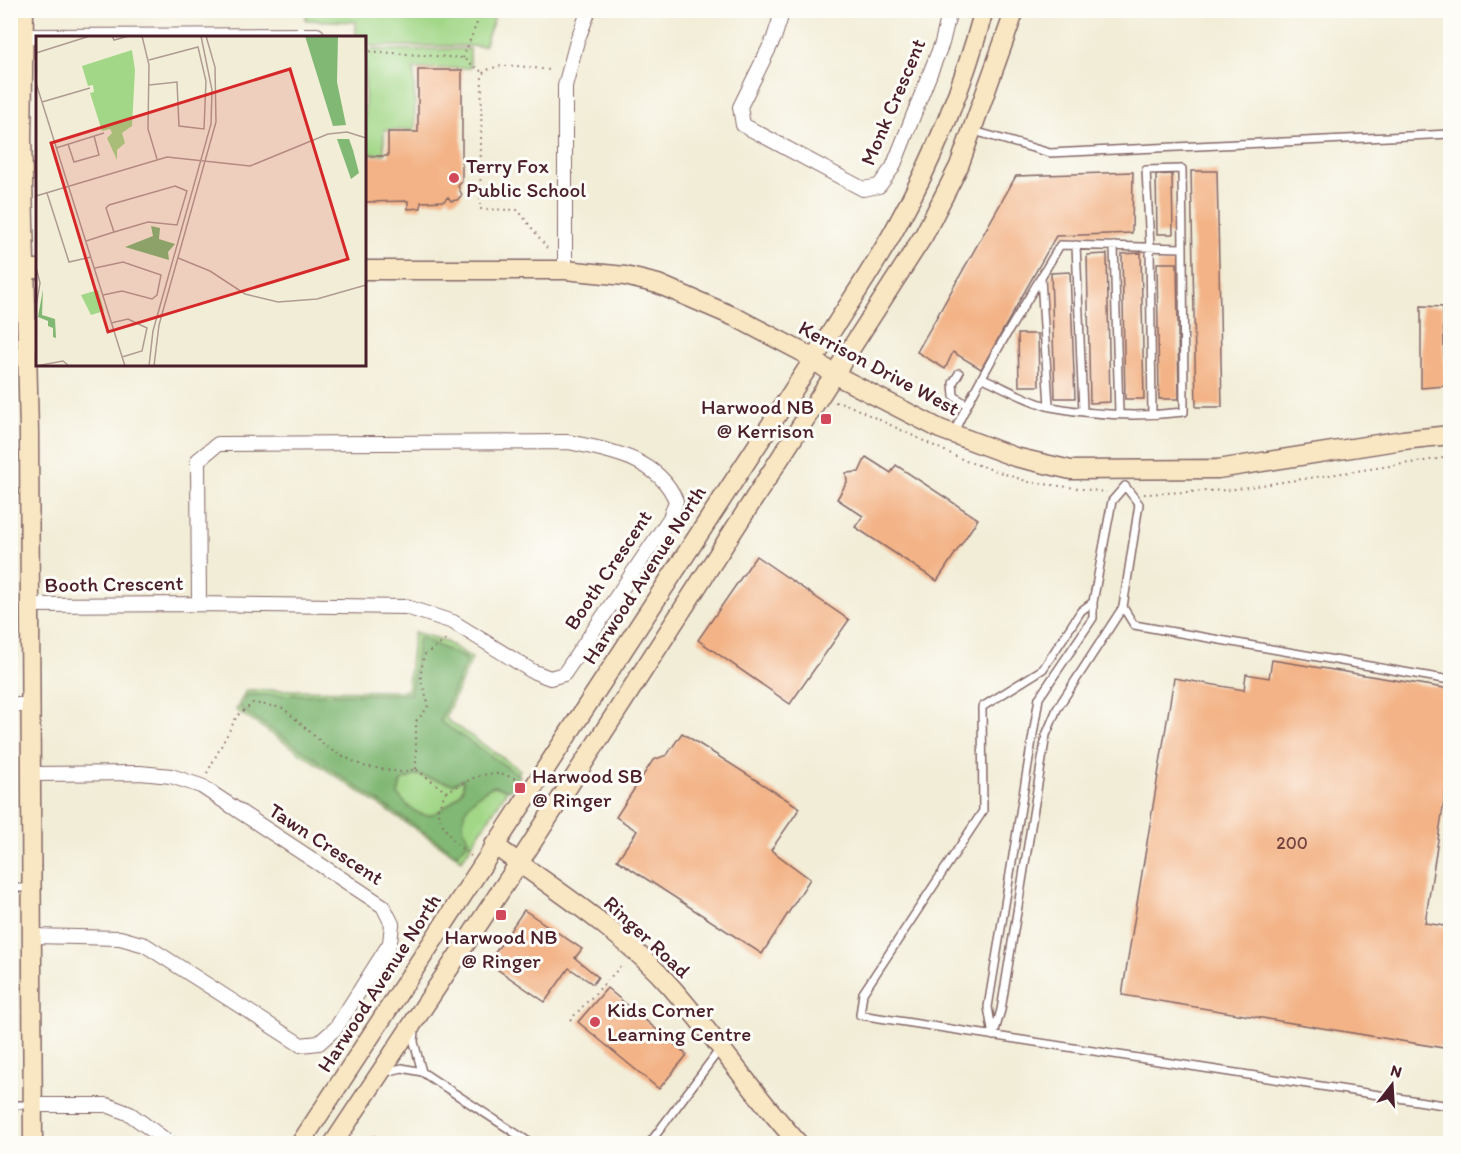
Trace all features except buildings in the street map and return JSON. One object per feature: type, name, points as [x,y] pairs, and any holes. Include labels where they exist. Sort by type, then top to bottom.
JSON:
[{"type":"street","points":[[24,10],[22,138],[33,936],[33,1143]]},
{"type":"street","points":[[565,270],[565,86],[577,41],[589,10]]},
{"type":"street","name":"Monk Crescent","points":[[783,10],[774,38],[741,107],[743,124],[863,189],[879,186],[892,167],[942,43],[950,10]]},
{"type":"street","name":"Harwood Avenue North","points":[[300,1143],[813,360],[896,228],[925,171],[974,45],[984,10]]},
{"type":"street","points":[[333,1143],[519,863],[924,235],[959,165],[1015,10]]},
{"type":"street","points":[[284,36],[317,35]]},
{"type":"street","points":[[24,36],[36,36]]},
{"type":"street","name":"Kerrison Drive West","points":[[366,270],[565,270],[626,276],[658,284],[735,317],[813,360],[835,375],[953,434],[1015,457],[1071,470],[1218,469],[1403,440],[1450,435]]},
{"type":"street","name":"Booth Crescent","points":[[28,605],[199,604],[406,607],[453,622],[532,671],[550,678],[564,674],[670,518],[676,501],[661,476],[618,452],[568,442],[218,444],[198,460],[199,604]]},
{"type":"street","points":[[10,705],[30,705]]},
{"type":"street","name":"Tawn Crescent","points":[[31,774],[140,773],[171,776],[201,786],[383,906],[392,924],[390,943],[336,1028],[320,1043],[301,1045],[144,945],[120,938],[33,936]]},
{"type":"street","name":"Ringer Road","points":[[494,845],[600,921],[671,987],[799,1143]]},
{"type":"street","points":[[33,1105],[106,1105],[130,1114],[171,1143]]},
{"type":"lane","points":[[972,130],[1050,153],[1450,134]]},
{"type":"lane","points":[[983,378],[1049,406],[1119,413],[1152,414],[1184,412],[1182,169],[1146,170],[1150,246],[1152,414]]},
{"type":"lane","points":[[953,434],[967,405],[1060,245],[1183,248]]},
{"type":"lane","points":[[1076,245],[1083,410]]},
{"type":"lane","points":[[1114,246],[1119,413]]},
{"type":"lane","points":[[1041,278],[1049,406]]},
{"type":"lane","points":[[958,373],[954,383],[954,396],[967,405]]},
{"type":"lane","points":[[1125,486],[1139,504],[1123,607],[1057,709],[1046,735],[1001,1010],[993,1036],[988,1007],[1039,698],[1094,618],[1093,602],[1112,501],[1125,486]]},
{"type":"lane","points":[[1093,602],[1081,611],[1043,669],[982,707],[983,811],[863,993],[860,1015],[1450,1106]]},
{"type":"lane","points":[[1123,607],[1134,625],[1450,680]]},
{"type":"lane","points":[[10,888],[32,888]]},
{"type":"lane","points":[[416,1018],[414,1042],[422,1072]]},
{"type":"lane","points":[[650,1143],[720,1049]]},
{"type":"lane","points":[[380,1073],[402,1068],[422,1072],[532,1143]]},
{"type":"lane","points":[[10,1105],[33,1105]]},
{"type":"path","points":[[463,58],[482,10]]},
{"type":"path","points":[[366,52],[463,58],[483,73]]},
{"type":"path","points":[[547,248],[518,210],[480,209],[480,95],[483,73],[488,68],[507,66],[552,70]]},
{"type":"path","points":[[416,769],[416,721],[428,710],[429,701],[421,682],[424,655],[448,638]]},
{"type":"path","points":[[207,773],[237,716],[253,703],[283,708],[329,749],[363,766],[400,772],[416,769],[446,792]]},
{"type":"path","points":[[471,856],[454,843],[444,830],[437,810],[446,792],[483,774],[502,773],[532,787]]},
{"type":"path","points":[[570,1020],[622,965]]},
{"type":"green space","points":[[306,10],[497,11],[484,46],[366,46],[366,36],[356,36],[356,22],[306,20]]},
{"type":"green space","points":[[470,49],[470,68],[414,69],[415,130],[384,130],[384,154],[366,154],[366,50]]},
{"type":"green space","points":[[414,632],[443,640],[472,658],[445,718],[520,770],[462,860],[236,710],[246,690],[407,691]]},
{"type":"green space","points":[[419,637],[467,659],[440,721],[520,776],[510,790],[493,786],[471,802],[464,815],[463,823],[469,841],[457,854],[240,708],[247,695],[410,694]],"holes":[[[417,775],[453,784],[463,779],[461,792],[446,806],[429,815],[413,810],[398,795],[401,781]]]},
{"type":"green space","points":[[11,901],[14,901],[13,1029],[10,1029]]},
{"type":"place","name":"Terry Fox Public School","points":[[454,178]]},
{"type":"place","name":"Harwood NB @ Kerrison","points":[[826,419]]},
{"type":"place","name":"Harwood SB @ Ringer","points":[[520,788]]},
{"type":"place","name":"Harwood NB @ Ringer","points":[[501,915]]},
{"type":"place","name":"Kids Corner Learning Centre","points":[[595,1022]]}]
